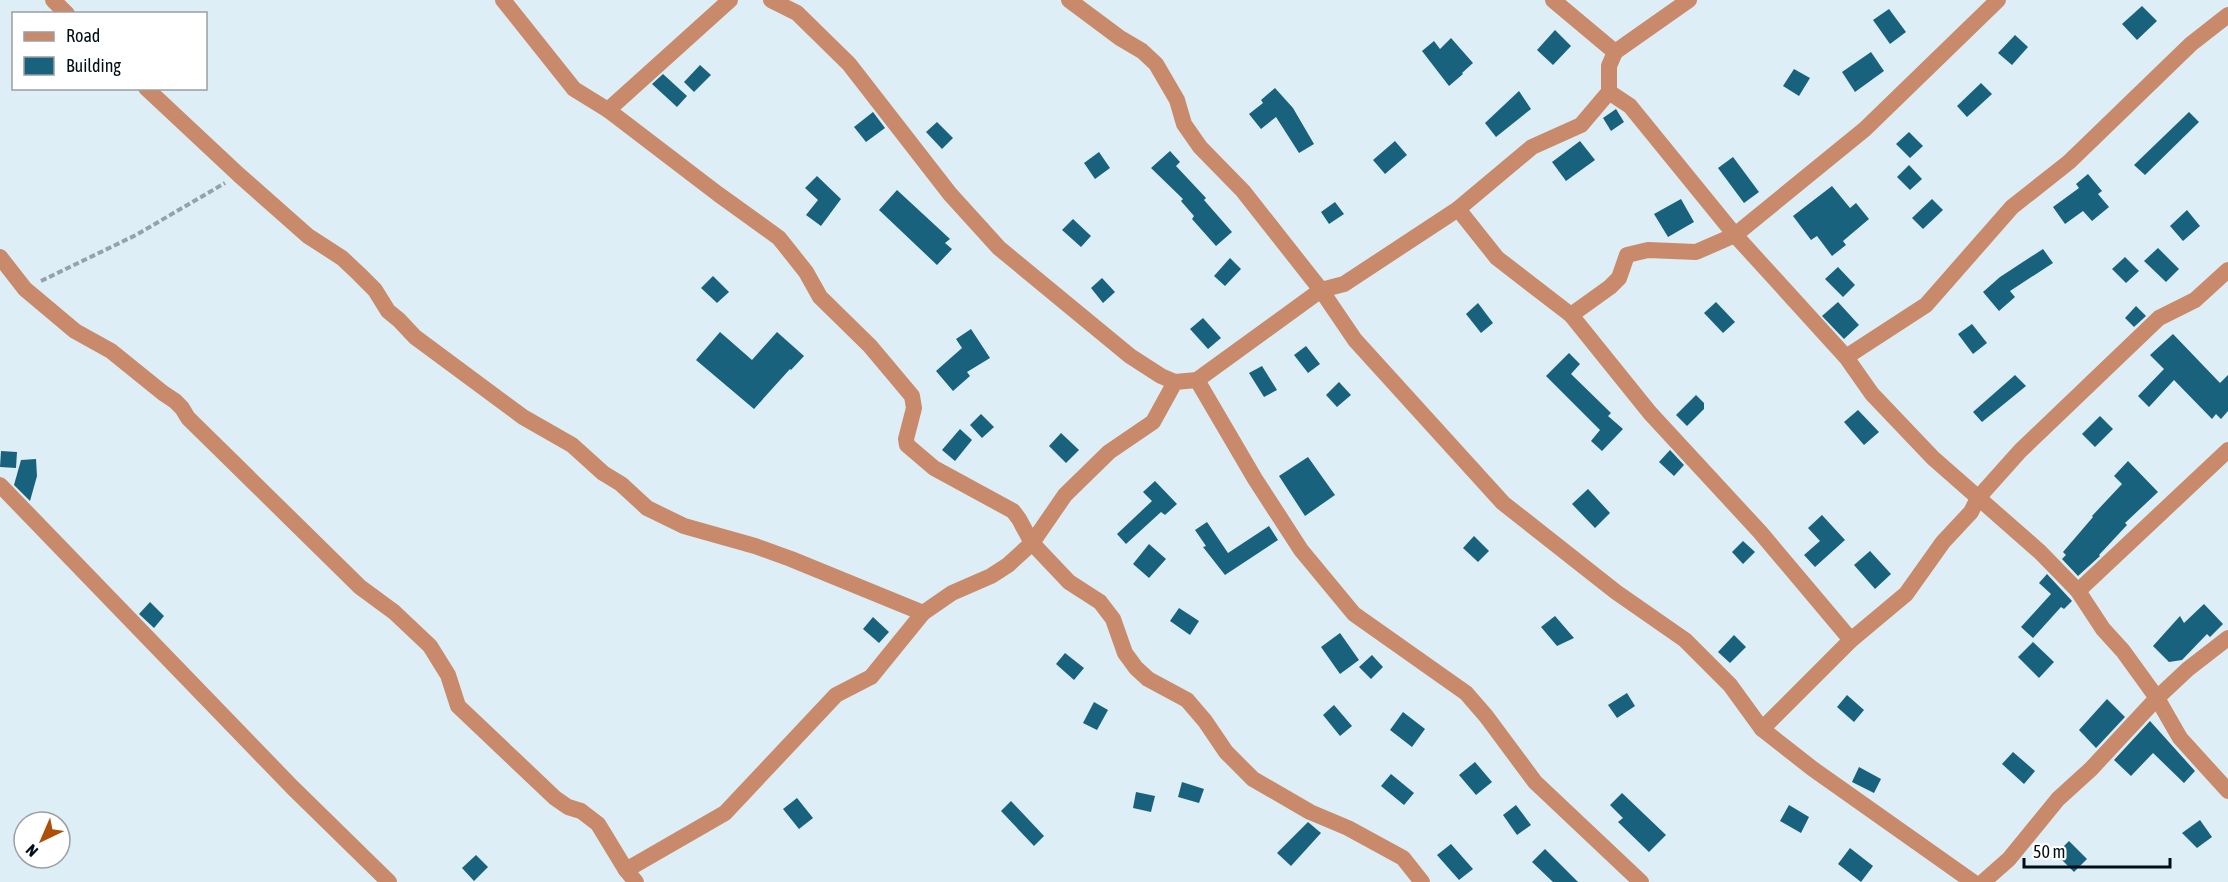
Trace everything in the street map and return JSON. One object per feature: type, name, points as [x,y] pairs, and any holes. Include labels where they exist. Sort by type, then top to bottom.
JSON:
[{"type":"street","points":[[53,0],[65,12]]},
{"type":"street","points":[[503,0],[574,89],[608,110],[779,238],[806,272],[820,297],[870,346],[912,396],[914,408],[906,439],[907,445],[934,468],[1013,511],[1032,543],[1069,582],[1100,602],[1113,619],[1125,653],[1136,668],[1148,679],[1187,700],[1205,721],[1226,752],[1253,779],[1311,812],[1348,828],[1403,858],[1422,882]]},
{"type":"street","points":[[608,110],[730,0]]},
{"type":"street","points":[[771,0],[797,13],[849,64],[950,194],[999,248],[1130,356],[1161,376],[1175,382],[1197,380],[1322,290],[1344,284],[1458,209],[1532,147],[1581,125],[1609,92],[1609,66],[1616,52],[1689,0]]},
{"type":"street","points":[[1069,0],[1120,38],[1142,51],[1156,64],[1177,100],[1184,124],[1200,147],[1244,191],[1322,290],[1355,340],[1503,503],[1616,592],[1685,640],[1730,685],[1762,729],[1813,769],[1973,882]]},
{"type":"street","points":[[1554,0],[1616,52]]},
{"type":"street","points":[[1571,315],[1610,287],[1618,278],[1627,255],[1648,250],[1696,252],[1735,235],[1865,129],[1998,0]]},
{"type":"street","points":[[1846,357],[1926,305],[2012,207],[2069,162],[2192,44],[2228,15]]},
{"type":"street","points":[[148,90],[238,176],[308,236],[342,258],[359,273],[375,290],[388,311],[416,338],[523,417],[572,445],[647,508],[684,526],[755,546],[791,559],[923,613]]},
{"type":"street","points":[[1609,92],[1630,106],[1735,235],[1846,357],[1872,394],[1933,458],[2040,552],[2078,591],[2103,629],[2123,651],[2157,698],[2180,738],[2228,791]]},
{"type":"street","points":[[1458,209],[1497,258],[1571,315],[1650,413],[1783,558],[1851,640]]},
{"type":"street","points":[[0,257],[25,289],[75,331],[111,351],[183,408],[188,418],[360,587],[414,629],[435,652],[447,675],[458,706],[555,798],[568,807],[581,811],[598,824],[631,876],[726,813],[836,694],[871,677],[923,613],[951,593],[991,576],[1008,565],[1032,543],[1065,495],[1108,452],[1153,422],[1175,382]]},
{"type":"street","points":[[1762,729],[1851,640],[1906,594],[1943,542],[1971,512],[1978,498],[2020,451],[2159,318],[2195,300],[2228,270]]},
{"type":"street","points":[[1197,380],[1255,479],[1301,550],[1354,614],[1466,693],[1535,782],[1641,882]]},
{"type":"street","points":[[2078,591],[2228,450]]},
{"type":"street","points":[[0,485],[292,787],[389,882]]},
{"type":"street","points":[[1983,882],[2009,859],[2058,799],[2091,769],[2157,698],[2188,669],[2228,638]]},
{"type":"path","points":[[25,289],[136,235],[238,176]]},
{"type":"building","points":[[2142,6],[2157,21],[2137,40],[2122,24]]},
{"type":"building","points":[[1889,9],[1906,32],[1890,44],[1873,20]]},
{"type":"building","points":[[1555,30],[1571,46],[1553,65],[1537,50]]},
{"type":"building","points":[[2015,35],[2028,47],[2012,65],[1998,53]]},
{"type":"building","points":[[1451,38],[1473,63],[1449,86],[1422,51],[1434,41],[1440,49]]},
{"type":"building","points":[[1871,52],[1884,71],[1855,92],[1842,72]]},
{"type":"building","points":[[700,65],[711,75],[694,92],[684,82]]},
{"type":"building","points":[[1794,69],[1810,78],[1799,96],[1783,86]]},
{"type":"building","points":[[663,74],[687,96],[677,107],[652,84]]},
{"type":"building","points":[[1981,83],[1992,94],[1967,117],[1957,106]]},
{"type":"building","points":[[1275,88],[1293,108],[1314,144],[1299,153],[1276,117],[1261,129],[1249,114],[1263,103],[1261,100]]},
{"type":"building","points":[[1519,91],[1531,109],[1496,137],[1485,123]]},
{"type":"building","points":[[1616,109],[1624,122],[1611,131],[1603,118]]},
{"type":"building","points":[[873,112],[885,128],[866,142],[854,127]]},
{"type":"building","points":[[2189,112],[2199,122],[2145,175],[2134,165]]},
{"type":"building","points":[[937,122],[953,138],[942,149],[926,132]]},
{"type":"building","points":[[1909,132],[1923,146],[1910,158],[1896,144]]},
{"type":"building","points":[[1395,141],[1407,155],[1385,174],[1373,160]]},
{"type":"building","points":[[1580,141],[1595,160],[1566,181],[1552,162]]},
{"type":"building","points":[[1170,151],[1180,162],[1176,166],[1206,198],[1204,200],[1232,232],[1216,246],[1192,219],[1194,216],[1181,201],[1183,199],[1151,168]]},
{"type":"building","points":[[1099,152],[1110,168],[1095,179],[1084,163]]},
{"type":"building","points":[[1733,157],[1759,192],[1744,203],[1718,168]]},
{"type":"building","points":[[1909,165],[1922,179],[1910,190],[1897,177]]},
{"type":"building","points":[[2088,174],[2102,191],[2098,194],[2109,207],[2092,221],[2083,211],[2065,224],[2053,207],[2079,188],[2076,184]]},
{"type":"building","points":[[817,176],[841,199],[821,226],[806,215],[818,200],[805,188]]},
{"type":"building","points":[[1832,186],[1850,208],[1856,203],[1869,219],[1843,241],[1846,245],[1832,256],[1817,236],[1811,240],[1793,216]]},
{"type":"building","points":[[897,190],[950,239],[945,243],[952,249],[937,265],[879,210]]},
{"type":"building","points":[[1681,199],[1694,222],[1668,237],[1654,214]]},
{"type":"building","points":[[1932,199],[1943,210],[1923,229],[1912,218]]},
{"type":"building","points":[[1335,202],[1344,214],[1329,224],[1321,212]]},
{"type":"building","points":[[2187,210],[2200,226],[2183,241],[2170,226]]},
{"type":"building","points":[[1073,219],[1091,236],[1081,247],[1062,230]]},
{"type":"building","points":[[2158,248],[2179,269],[2166,282],[2144,261]]},
{"type":"building","points":[[2043,249],[2053,263],[2010,291],[2015,297],[1999,311],[1983,292],[2000,277]]},
{"type":"building","points":[[2125,257],[2139,271],[2126,283],[2112,269]]},
{"type":"building","points":[[1230,258],[1241,269],[1225,286],[1214,276]]},
{"type":"building","points":[[1838,267],[1855,285],[1843,297],[1825,279]]},
{"type":"building","points":[[713,276],[729,292],[717,303],[701,288]]},
{"type":"building","points":[[1102,278],[1115,292],[1103,303],[1091,288]]},
{"type":"building","points":[[1716,302],[1735,322],[1723,333],[1704,313]]},
{"type":"building","points":[[1838,302],[1859,325],[1844,339],[1822,316]]},
{"type":"building","points":[[1478,303],[1493,323],[1481,333],[1466,314]]},
{"type":"building","points":[[2136,306],[2146,316],[2134,327],[2125,318]]},
{"type":"building","points":[[1203,318],[1221,338],[1208,349],[1190,329]]},
{"type":"building","points":[[1972,324],[1987,343],[1973,354],[1958,334]]},
{"type":"building","points":[[971,329],[990,358],[967,372],[970,376],[953,391],[936,371],[962,348],[956,339]]},
{"type":"building","points":[[720,332],[752,360],[777,332],[804,356],[754,409],[696,360]]},
{"type":"building","points":[[2173,334],[2220,383],[2228,375],[2228,411],[2221,419],[2216,414],[2212,419],[2174,380],[2149,407],[2138,396],[2164,369],[2150,355]]},
{"type":"building","points":[[1306,346],[1320,364],[1308,373],[1294,355]]},
{"type":"building","points":[[1569,353],[1580,364],[1571,374],[1611,413],[1608,416],[1623,429],[1602,451],[1591,441],[1600,430],[1546,376]]},
{"type":"building","points":[[1262,366],[1277,390],[1264,397],[1249,373]]},
{"type":"building","points":[[2015,375],[2026,386],[1982,422],[1973,412]]},
{"type":"building","points":[[1339,382],[1351,395],[1337,407],[1326,395]]},
{"type":"building","points":[[1696,395],[1704,403],[1704,409],[1687,426],[1676,415]]},
{"type":"building","points":[[1858,410],[1879,432],[1864,445],[1844,422]]},
{"type":"building","points":[[981,414],[994,427],[982,438],[970,425]]},
{"type":"building","points":[[2100,416],[2113,429],[2095,447],[2082,434]]},
{"type":"building","points":[[960,429],[972,440],[955,461],[942,450]]},
{"type":"building","points":[[1061,433],[1079,450],[1066,463],[1049,446]]},
{"type":"building","points":[[1670,450],[1684,465],[1674,476],[1659,462]]},
{"type":"building","points":[[1,451],[17,452],[16,468],[0,467]]},
{"type":"building","points":[[1308,457],[1335,495],[1305,516],[1279,476]]},
{"type":"building","points":[[36,459],[37,476],[30,501],[14,485],[21,460]]},
{"type":"building","points":[[2128,461],[2158,492],[2125,523],[2127,525],[2100,556],[2078,576],[2062,559],[2066,555],[2063,552],[2122,484],[2114,476]]},
{"type":"building","points":[[1155,481],[1177,504],[1165,515],[1161,512],[1126,544],[1117,534],[1152,501],[1143,492]]},
{"type":"building","points":[[1588,489],[1610,513],[1595,528],[1572,504]]},
{"type":"building","points":[[1822,515],[1845,540],[1815,567],[1804,555],[1820,541],[1808,528]]},
{"type":"building","points":[[1207,522],[1228,553],[1269,526],[1278,540],[1225,575],[1203,547],[1206,546],[1195,530]]},
{"type":"building","points":[[1474,536],[1489,551],[1478,562],[1463,548]]},
{"type":"building","points":[[1743,541],[1755,552],[1743,564],[1732,552]]},
{"type":"building","points":[[1149,544],[1166,559],[1149,578],[1133,564]]},
{"type":"building","points":[[1870,551],[1891,574],[1875,589],[1854,565]]},
{"type":"building","points":[[2047,574],[2072,601],[2064,609],[2061,607],[2033,638],[2021,627],[2051,594],[2039,583]]},
{"type":"building","points":[[150,602],[164,616],[154,628],[139,614]]},
{"type":"building","points":[[2204,604],[2223,624],[2210,637],[2207,634],[2182,660],[2169,662],[2153,646],[2180,616],[2184,623]]},
{"type":"building","points":[[1179,608],[1199,621],[1190,635],[1170,621]]},
{"type":"building","points":[[1555,616],[1574,638],[1557,646],[1541,627]]},
{"type":"building","points":[[873,617],[889,632],[879,643],[863,629]]},
{"type":"building","points":[[1340,633],[1359,660],[1340,674],[1321,647]]},
{"type":"building","points":[[1734,635],[1746,647],[1730,663],[1718,652]]},
{"type":"building","points":[[2033,642],[2054,662],[2039,678],[2018,657]]},
{"type":"building","points":[[1065,653],[1084,668],[1074,680],[1056,664]]},
{"type":"building","points":[[1372,655],[1383,667],[1371,679],[1359,667]]},
{"type":"building","points":[[1627,693],[1635,706],[1617,718],[1608,705]]},
{"type":"building","points":[[1847,695],[1864,710],[1854,722],[1837,707]]},
{"type":"building","points":[[2107,699],[2125,717],[2096,748],[2079,730]]},
{"type":"building","points":[[1094,702],[1108,710],[1097,730],[1083,723]]},
{"type":"building","points":[[1334,705],[1352,726],[1340,736],[1323,715]]},
{"type":"building","points":[[1403,712],[1425,729],[1412,747],[1390,730]]},
{"type":"building","points":[[2150,721],[2195,771],[2184,783],[2153,753],[2131,776],[2114,760]]},
{"type":"building","points":[[2013,752],[2035,771],[2024,784],[2002,764]]},
{"type":"building","points":[[1475,762],[1492,782],[1476,795],[1459,775]]},
{"type":"building","points":[[1859,767],[1881,779],[1874,793],[1852,782]]},
{"type":"building","points":[[1391,774],[1414,793],[1404,805],[1381,786]]},
{"type":"building","points":[[1182,782],[1204,789],[1199,803],[1178,797]]},
{"type":"building","points":[[1136,792],[1155,796],[1151,812],[1133,808]]},
{"type":"building","points":[[1622,793],[1666,835],[1649,852],[1618,822],[1623,818],[1610,805]]},
{"type":"building","points":[[797,798],[813,818],[799,829],[783,809]]},
{"type":"building","points":[[1011,801],[1044,836],[1034,846],[1001,811]]},
{"type":"building","points":[[1516,805],[1531,825],[1517,835],[1503,815]]},
{"type":"building","points":[[1789,805],[1809,817],[1801,833],[1780,821]]},
{"type":"building","points":[[2200,820],[2212,837],[2197,848],[2182,833]]},
{"type":"building","points":[[1308,822],[1321,833],[1291,866],[1277,853]]},
{"type":"building","points":[[2069,841],[2087,859],[2074,872],[2056,854]]},
{"type":"building","points":[[1451,844],[1473,869],[1459,880],[1437,855]]},
{"type":"building","points":[[1850,848],[1873,866],[1861,882],[1838,864]]},
{"type":"building","points":[[1545,849],[1578,882],[1553,882],[1532,862]]},
{"type":"building","points":[[476,855],[488,867],[474,881],[462,868]]}]
